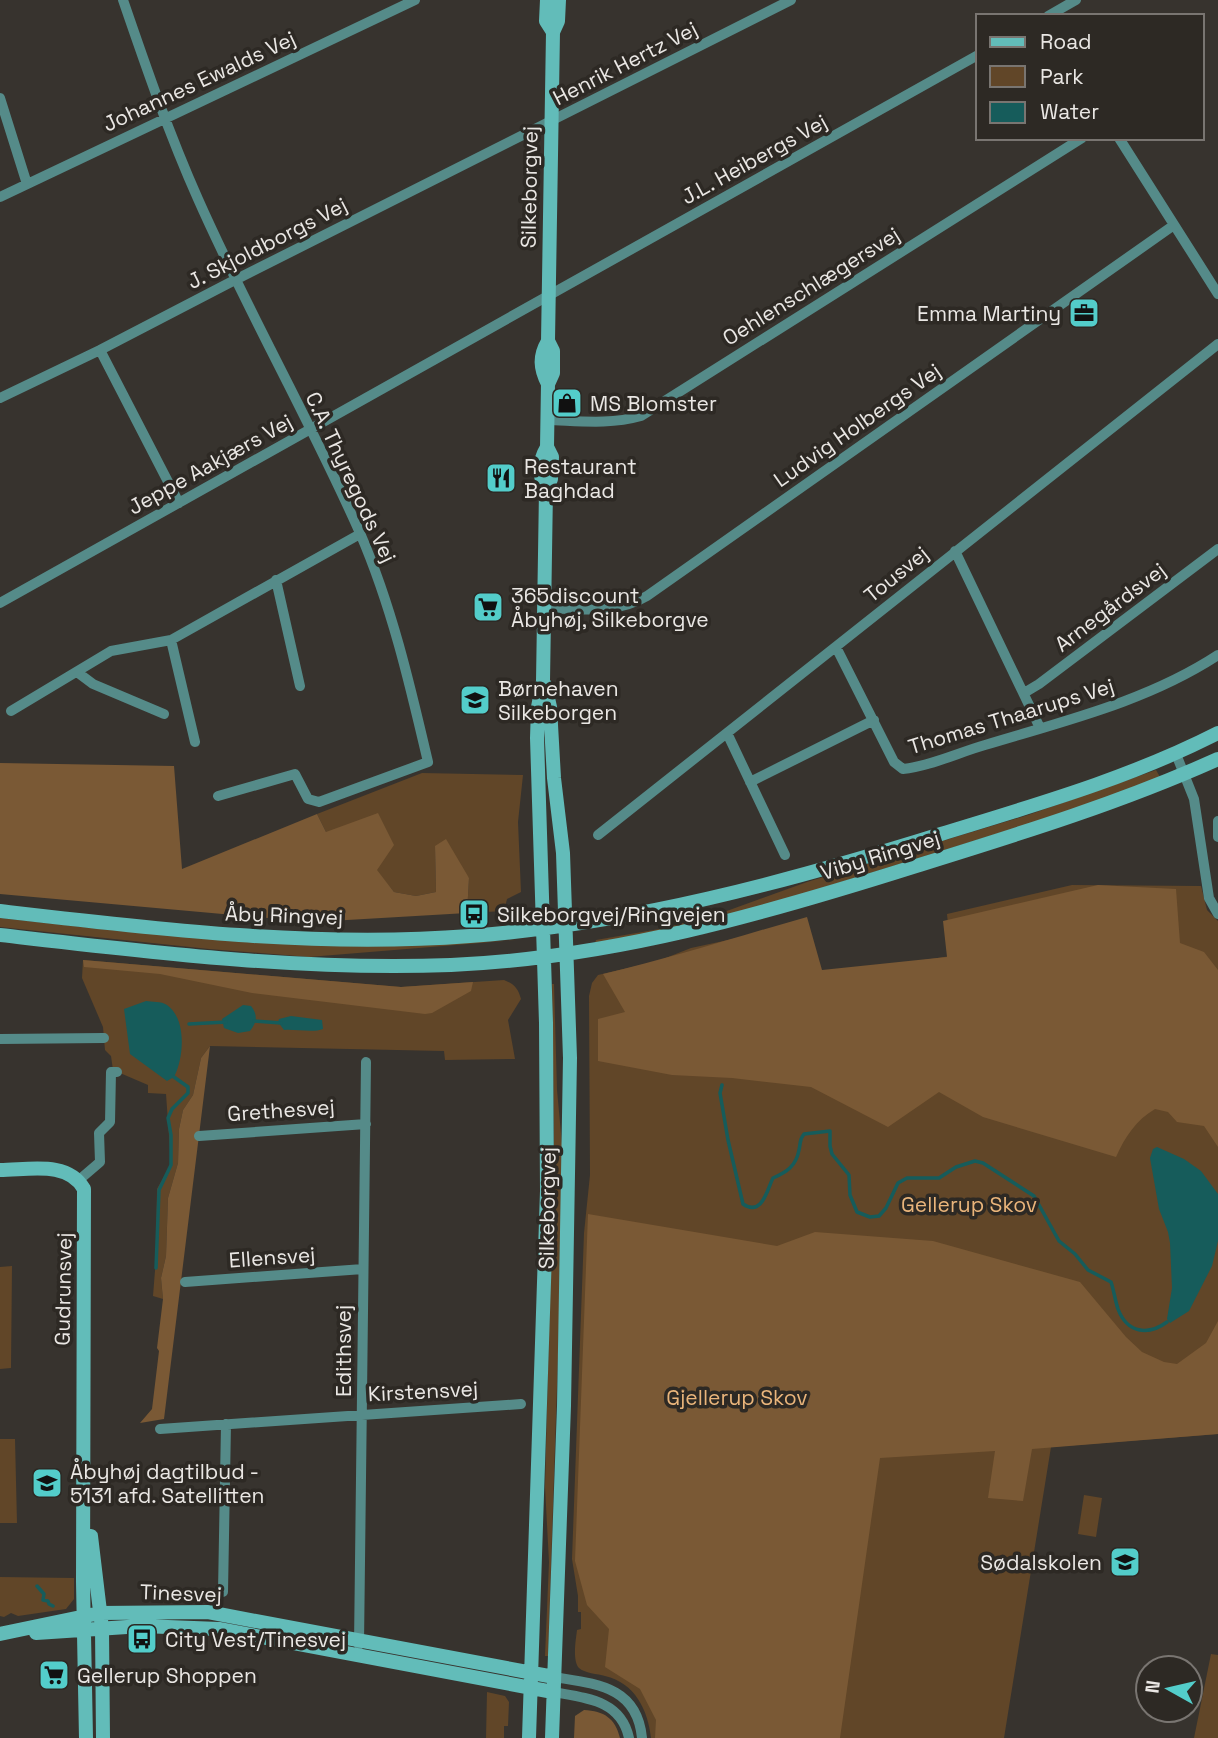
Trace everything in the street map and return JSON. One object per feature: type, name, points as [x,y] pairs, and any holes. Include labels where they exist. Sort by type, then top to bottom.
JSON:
[{"type":"main road","name":"Silkeborgvej","points":[[547,0],[547,21],[552,32],[549,296],[548,341],[542,351],[541,373],[548,384],[547,447],[552,457],[551,478],[546,490],[544,681],[550,707],[554,778],[563,845],[570,1166],[552,1738]]},
{"type":"main road","name":"Silkeborgvej","points":[[552,32],[558,21],[559,0]]},
{"type":"main road","name":"Silkeborgvej","points":[[529,1738],[547,1191],[544,929],[537,738],[538,707],[544,681]]},
{"type":"main road","name":"Viby Ringvej","points":[[566,926],[696,903],[805,875],[1056,799],[1175,754],[1218,733]]},
{"type":"main road","name":"Viby Ringvej","points":[[544,957],[629,945],[769,911],[1087,812],[1218,759]]},
{"type":"main road","name":"Åby Ringvej","points":[[0,911],[196,932],[326,939],[468,936],[566,926]]},
{"type":"main road","points":[[0,935],[194,955],[323,964],[453,965],[544,957]]},
{"type":"main road","points":[[0,1170],[59,1170],[70,1172],[79,1180]]},
{"type":"main road","name":"Gudrunsvej","points":[[79,1180],[84,1189],[85,1200],[84,1622],[79,1681],[86,1738]]},
{"type":"main road","name":"Gudrunsvej","points":[[84,1482],[101,1620],[103,1738]]},
{"type":"main road","name":"Tinesvej","points":[[0,1635],[101,1620],[208,1612],[553,1692]]},
{"type":"main road","name":"Tinesvej","points":[[359,1648],[554,1677]]},
{"type":"main road","points":[[79,1681],[102,1681]]},
{"type":"street","name":"C.A. Thyregods Vej","points":[[122,0],[164,119],[199,201],[360,534],[388,608],[410,683],[428,762],[319,802],[308,799],[295,774],[218,796]]},
{"type":"street","name":"Johannes Ewalds Vej","points":[[0,197],[415,0]]},
{"type":"street","name":"Henrik Hertz Vej","points":[[551,122],[791,0]]},
{"type":"street","points":[[1062,8],[1076,0]]},
{"type":"street","name":"J.L. Heibergs Vej","points":[[549,296],[976,56]]},
{"type":"street","points":[[0,98],[27,184]]},
{"type":"street","name":"J. Skjoldborgs Vej","points":[[0,398],[551,122]]},
{"type":"street","name":"Oehlenschlægersvej","points":[[547,420],[604,423],[641,416],[1079,140]]},
{"type":"street","points":[[1120,140],[1218,294]]},
{"type":"street","name":"Ludvig Holbergs Vej","points":[[544,608],[611,609],[629,605],[647,596],[1174,225]]},
{"type":"street","name":"Jeppe Aakjærs Vej","points":[[0,603],[549,296]]},
{"type":"street","name":"Tousvej","points":[[598,835],[1218,344]]},
{"type":"street","points":[[100,350],[179,503]]},
{"type":"street","points":[[12,711],[111,651],[172,640],[360,534]]},
{"type":"street","name":"Arnegårdsvej","points":[[1024,693],[1218,549]]},
{"type":"street","points":[[955,551],[1040,728]]},
{"type":"street","points":[[276,580],[300,686]]},
{"type":"street","points":[[172,640],[195,742]]},
{"type":"street","name":"Thomas Thaarups Vej","points":[[836,647],[894,762],[903,769],[1040,728],[1162,687],[1218,655]]},
{"type":"street","points":[[77,672],[93,684],[164,714]]},
{"type":"street","points":[[750,782],[874,720]]},
{"type":"street","points":[[727,733],[785,855]]},
{"type":"street","points":[[1175,754],[1194,799],[1209,898],[1218,914]]},
{"type":"street","points":[[1218,821],[1218,837]]},
{"type":"street","points":[[0,1039],[104,1038]]},
{"type":"street","name":"Edithsvej","points":[[359,1648],[366,1062]]},
{"type":"street","points":[[79,1180],[100,1162],[99,1133],[110,1122],[111,1072],[117,1072]]},
{"type":"street","name":"Grethesvej","points":[[199,1136],[366,1124]]},
{"type":"street","name":"Ellensvej","points":[[185,1282],[363,1269]]},
{"type":"street","name":"Kirstensvej","points":[[160,1429],[521,1404]]},
{"type":"street","points":[[223,1592],[226,1424]]},
{"type":"street","points":[[554,1677],[598,1685],[615,1692],[630,1703],[642,1738]]},
{"type":"street","points":[[553,1692],[594,1700],[610,1707],[624,1723],[629,1738]]},
{"type":"green space","points":[[0,763],[174,766],[182,869],[317,814],[326,832],[378,813],[394,845],[377,870],[394,892],[416,896],[436,892],[435,846],[446,839],[469,878],[467,913],[313,922],[0,894]]},
{"type":"green space","points":[[1156,770],[1160,777],[1067,812],[764,906],[656,932],[595,943],[596,940],[665,928],[724,912],[807,882],[1028,815]]},
{"type":"green space","points":[[422,773],[523,775],[518,822],[521,892],[507,899],[504,911],[467,913],[469,878],[435,846],[436,892],[416,896],[394,892],[376,870],[326,832],[317,814]]},
{"type":"green space","name":"Gellerup Skov","points":[[1072,885],[1201,886],[1207,910],[1218,921],[1218,1434],[1051,1447],[1004,1738],[651,1738],[647,1717],[632,1691],[615,1680],[581,1670],[575,1655],[577,1630],[581,1629],[581,1612],[578,1612],[572,1559],[584,1233],[590,1175],[589,996],[592,983],[598,975],[658,961],[691,948],[803,924],[812,976],[951,956],[947,914]]},
{"type":"green space","points":[[1098,885],[1176,889],[1180,943],[1204,952],[1218,970],[1218,1147],[1204,1126],[1177,1122],[1168,1112],[1155,1109],[1142,1118],[1132,1130],[1116,1157],[983,1117],[939,1092],[888,1127],[811,1087],[732,1078],[672,1075],[598,1061],[598,1019],[625,1012],[603,974],[807,917],[822,970],[947,957],[943,921]]},
{"type":"green space","points":[[0,918],[111,930],[481,942],[517,940],[309,957],[0,927]]},
{"type":"green space","points":[[83,960],[401,987],[504,980],[515,987],[521,999],[508,1020],[515,1059],[445,1060],[444,1051],[210,1046],[201,1058],[193,1095],[183,1110],[179,1129],[178,1163],[168,1198],[166,1256],[161,1278],[163,1299],[153,1296],[157,1189],[171,1164],[166,1094],[148,1093],[148,1085],[113,1070],[111,1056],[105,1050],[103,1027],[82,978]]},
{"type":"green space","points":[[83,960],[401,987],[473,982],[471,991],[432,1013],[425,1014],[252,993],[160,974],[84,967]]},
{"type":"green space","points":[[552,984],[562,1144],[561,1266],[548,1656],[545,1656],[549,1562],[545,1487],[554,1133]]},
{"type":"green space","points":[[210,1046],[164,1419],[140,1423],[152,1409],[163,1299],[161,1278],[166,1256],[168,1198],[178,1163],[179,1129],[183,1110],[193,1095],[201,1058]]},
{"type":"green space","name":"Gjellerup Skov","points":[[588,1214],[777,1246],[815,1232],[933,1241],[1080,1282],[1126,1337],[1142,1352],[1164,1362],[1177,1364],[1206,1343],[1218,1321],[1218,1434],[1032,1449],[1023,1501],[988,1498],[995,1451],[880,1458],[840,1738],[655,1738],[656,1720],[640,1689],[605,1667],[609,1629],[587,1605],[575,1561]]},
{"type":"green space","points":[[12,1266],[11,1368],[0,1369],[0,1267]]},
{"type":"green space","points":[[0,1439],[15,1439],[17,1523],[0,1523]]},
{"type":"green space","points":[[1084,1495],[1102,1498],[1096,1537],[1078,1534]]},
{"type":"green space","points":[[0,1577],[74,1578],[74,1599],[66,1609],[0,1616]]},
{"type":"green space","points":[[1211,1654],[1218,1655],[1218,1738],[1194,1738],[1197,1724],[1204,1724],[1204,1689]]},
{"type":"green space","points":[[487,1692],[505,1696],[509,1702],[508,1726],[504,1726],[504,1738],[486,1738]]},
{"type":"green space","points":[[584,1710],[608,1717],[615,1725],[620,1738],[574,1738],[575,1716]]},
{"type":"water","points":[[146,1001],[167,1005],[178,1019],[181,1029],[180,1060],[174,1077],[167,1081],[130,1054],[124,1009]]},
{"type":"water","points":[[243,1005],[251,1006],[256,1015],[250,1031],[238,1033],[224,1028],[222,1019]]},
{"type":"water","points":[[291,1016],[322,1020],[323,1029],[284,1030],[278,1022],[279,1019]]},
{"type":"water","points":[[1157,1147],[1184,1159],[1201,1171],[1218,1194],[1218,1241],[1212,1266],[1189,1311],[1170,1323],[1167,1319],[1172,1288],[1170,1243],[1159,1209],[1150,1158],[1153,1149]]},
{"type":"waterway","points":[[254,1021],[281,1023]]},
{"type":"waterway","points":[[189,1024],[226,1022]]},
{"type":"waterway","points":[[156,1268],[159,1190],[171,1165],[168,1118],[172,1109],[188,1093],[188,1087],[174,1077]]},
{"type":"waterway","points":[[722,1085],[720,1093],[728,1140],[743,1204],[749,1207],[759,1205],[773,1178],[787,1171],[793,1164],[804,1134],[830,1131],[832,1154],[849,1175],[850,1195],[857,1212],[870,1217],[879,1216],[898,1183],[907,1178],[939,1178],[956,1167],[975,1161],[983,1163],[1034,1196],[1059,1241],[1075,1254],[1088,1270],[1111,1282],[1118,1309],[1127,1323],[1139,1330],[1146,1330],[1167,1322]]},
{"type":"waterway","points":[[37,1586],[44,1594],[43,1600],[53,1606]]},
{"type":"place","name":"Emma Martiny","points":[[1084,313]]},
{"type":"place","name":"MS Blomster","points":[[567,403]]},
{"type":"place","name":"Restaurant Baghdad","points":[[501,478]]},
{"type":"place","name":"365discount Åbyhøj, Silkeborgve","points":[[488,607]]},
{"type":"place","name":"Børnehaven Silkeborgen","points":[[475,700]]},
{"type":"place","name":"Silkeborgvej/Ringvejen","points":[[474,914]]},
{"type":"place","name":"Åbyhøj dagtilbud - 5131 afd. Satellitten","points":[[47,1483]]},
{"type":"place","name":"Sødalskolen","points":[[1125,1562]]},
{"type":"place","name":"City Vest/Tinesvej","points":[[142,1639]]},
{"type":"place","name":"Gellerup Shoppen","points":[[54,1675]]}]
